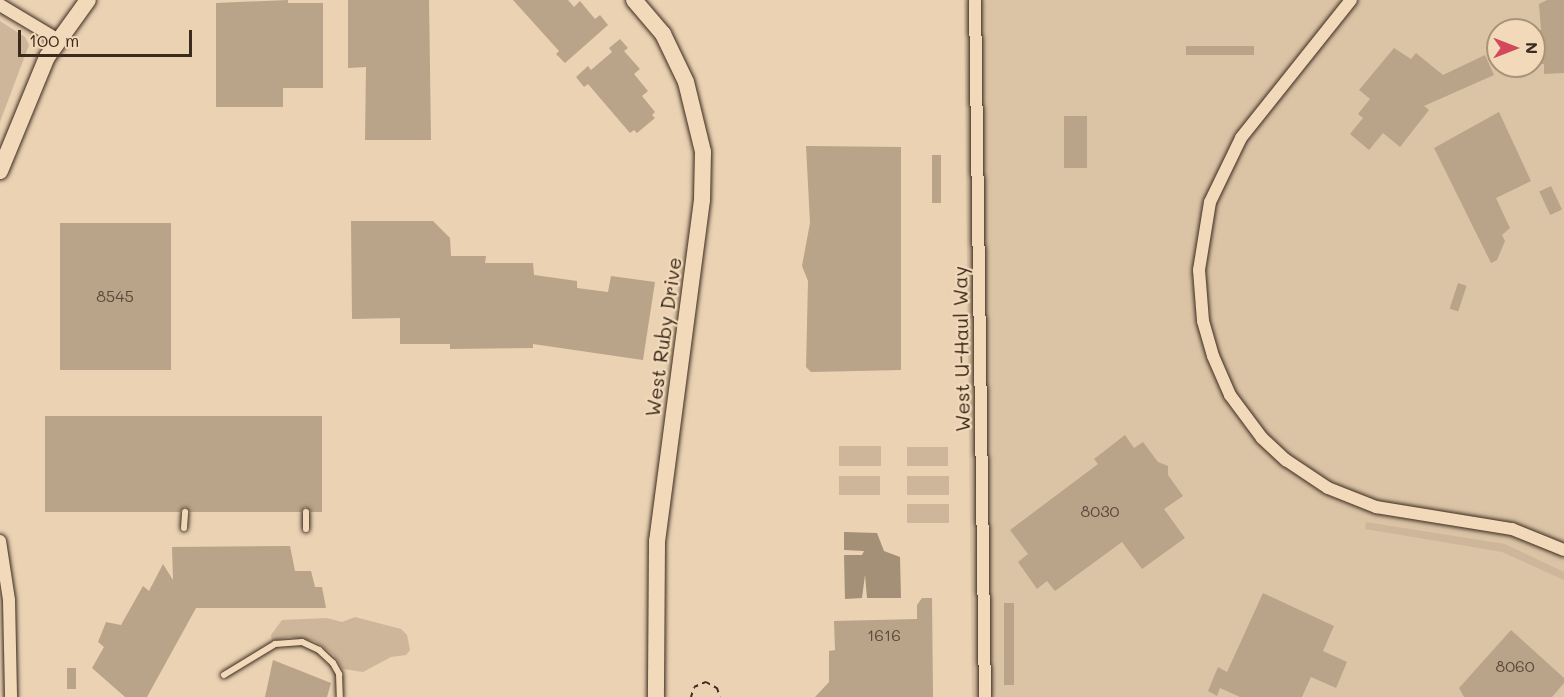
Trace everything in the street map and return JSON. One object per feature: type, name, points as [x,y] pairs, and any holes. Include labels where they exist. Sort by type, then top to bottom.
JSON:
[{"type":"street","points":[[0,171],[37,77],[57,39],[87,0]]},
{"type":"street","name":"West Ruby Drive","points":[[634,0],[663,34],[686,82],[704,152],[702,200],[657,541],[656,697]]},
{"type":"street","name":"West U-Haul Way","points":[[975,0],[985,697]]},
{"type":"street","points":[[1351,0],[1241,138],[1210,202],[1200,245],[1200,295],[1216,366],[1230,395],[1262,438],[1286,460],[1328,488],[1376,507],[1512,529],[1564,550]]},
{"type":"street","points":[[0,4],[57,39]]},
{"type":"street","points":[[0,541],[9,600],[10,697]]},
{"type":"lane","points":[[184,512],[184,528]]},
{"type":"lane","points":[[306,512],[306,529]]},
{"type":"lane","points":[[224,675],[275,644],[302,642],[319,650],[333,663],[339,674],[340,697]]},
{"type":"path","points":[[691,697],[694,687],[706,681],[717,688],[720,697]]},
{"type":"shaded area","points":[[964,0],[1564,0],[1564,697],[972,697]]},
{"type":"shaded area","points":[[0,21],[25,37],[29,45],[0,122]]},
{"type":"shaded area","points":[[839,446],[881,446],[881,466],[839,466]]},
{"type":"shaded area","points":[[907,447],[948,447],[948,466],[907,466]]},
{"type":"shaded area","points":[[839,476],[880,476],[880,495],[839,495]]},
{"type":"shaded area","points":[[907,476],[949,476],[949,495],[907,495]]},
{"type":"shaded area","points":[[907,504],[949,504],[949,523],[907,523]]},
{"type":"shaded area","points":[[1366,522],[1505,544],[1564,572],[1564,580],[1502,552],[1365,529]]},
{"type":"shaded area","points":[[844,532],[877,533],[884,551],[900,557],[901,598],[867,598],[865,575],[862,598],[845,599],[844,555],[862,555],[864,551],[844,550]]},
{"type":"shaded area","points":[[355,617],[401,629],[407,635],[410,650],[406,655],[391,657],[363,672],[343,669],[333,654],[315,641],[289,637],[272,641],[271,635],[282,620],[327,618],[342,622]]},
{"type":"building","points":[[288,0],[288,3],[323,3],[323,88],[283,88],[283,107],[216,107],[216,3]]},
{"type":"building","points":[[348,0],[429,0],[431,140],[365,140],[366,67],[348,68]]},
{"type":"building","points":[[513,0],[568,0],[574,7],[580,1],[595,19],[600,15],[608,25],[565,63],[556,54],[559,51]]},
{"type":"building","points":[[1547,0],[1564,0],[1564,73],[1546,74],[1546,18],[1540,18],[1539,4]]},
{"type":"building","points":[[620,39],[628,48],[624,51],[640,69],[634,74],[648,91],[642,96],[655,112],[652,115],[655,118],[637,133],[634,130],[630,133],[588,84],[584,87],[576,77],[588,66],[591,70],[612,52],[609,48]]},
{"type":"building","points":[[1186,46],[1254,46],[1254,55],[1186,55]]},
{"type":"building","points":[[1394,48],[1411,59],[1416,53],[1443,75],[1485,55],[1486,57],[1487,78],[1424,106],[1429,110],[1400,147],[1383,133],[1369,150],[1350,134],[1363,118],[1358,114],[1370,99],[1359,90]]},
{"type":"building","points":[[1499,112],[1531,181],[1496,198],[1510,228],[1502,235],[1505,241],[1497,260],[1491,263],[1434,148]]},
{"type":"building","points":[[1064,116],[1087,116],[1087,168],[1064,168]]},
{"type":"building","points":[[806,146],[901,147],[901,370],[811,372],[806,367],[808,281],[802,266],[810,223]]},
{"type":"building","points":[[932,155],[941,155],[941,203],[932,203]]},
{"type":"building","points":[[1551,186],[1562,210],[1550,215],[1539,191]]},
{"type":"building","points":[[351,221],[433,221],[450,238],[451,256],[486,256],[485,263],[533,263],[534,275],[577,281],[577,288],[608,292],[611,276],[655,282],[643,360],[533,344],[533,348],[450,349],[450,344],[400,344],[400,318],[352,319]]},
{"type":"building","points":[[60,223],[171,223],[171,370],[60,370]]},
{"type":"building","points":[[1458,283],[1467,286],[1458,311],[1450,309]]},
{"type":"building","points":[[45,416],[322,416],[322,512],[311,512],[305,507],[301,512],[190,512],[185,507],[180,512],[45,512]]},
{"type":"building","points":[[1125,435],[1134,448],[1143,442],[1158,462],[1168,466],[1168,475],[1183,496],[1164,509],[1185,538],[1142,569],[1122,542],[1055,591],[1047,581],[1037,589],[1018,562],[1028,554],[1010,530],[1098,464],[1094,459]]},
{"type":"building","points":[[290,546],[295,571],[311,571],[315,587],[322,587],[326,608],[196,608],[147,697],[125,697],[92,668],[104,647],[98,642],[106,622],[121,625],[143,586],[149,591],[163,564],[173,580],[172,547]]},
{"type":"building","points":[[1263,593],[1334,626],[1323,651],[1347,662],[1336,688],[1311,677],[1302,697],[1240,697],[1220,688],[1217,696],[1208,691],[1218,667],[1227,672]]},
{"type":"building","points":[[922,598],[932,598],[933,697],[815,697],[829,682],[829,651],[835,650],[834,621],[917,619],[917,605]]},
{"type":"building","points":[[1004,603],[1014,603],[1014,685],[1004,685]]},
{"type":"building","points":[[1511,630],[1564,678],[1564,683],[1552,697],[1464,697],[1459,688]]},
{"type":"building","points":[[273,660],[331,683],[327,697],[265,697]]},
{"type":"building","points":[[67,668],[76,668],[76,689],[67,689]]}]
